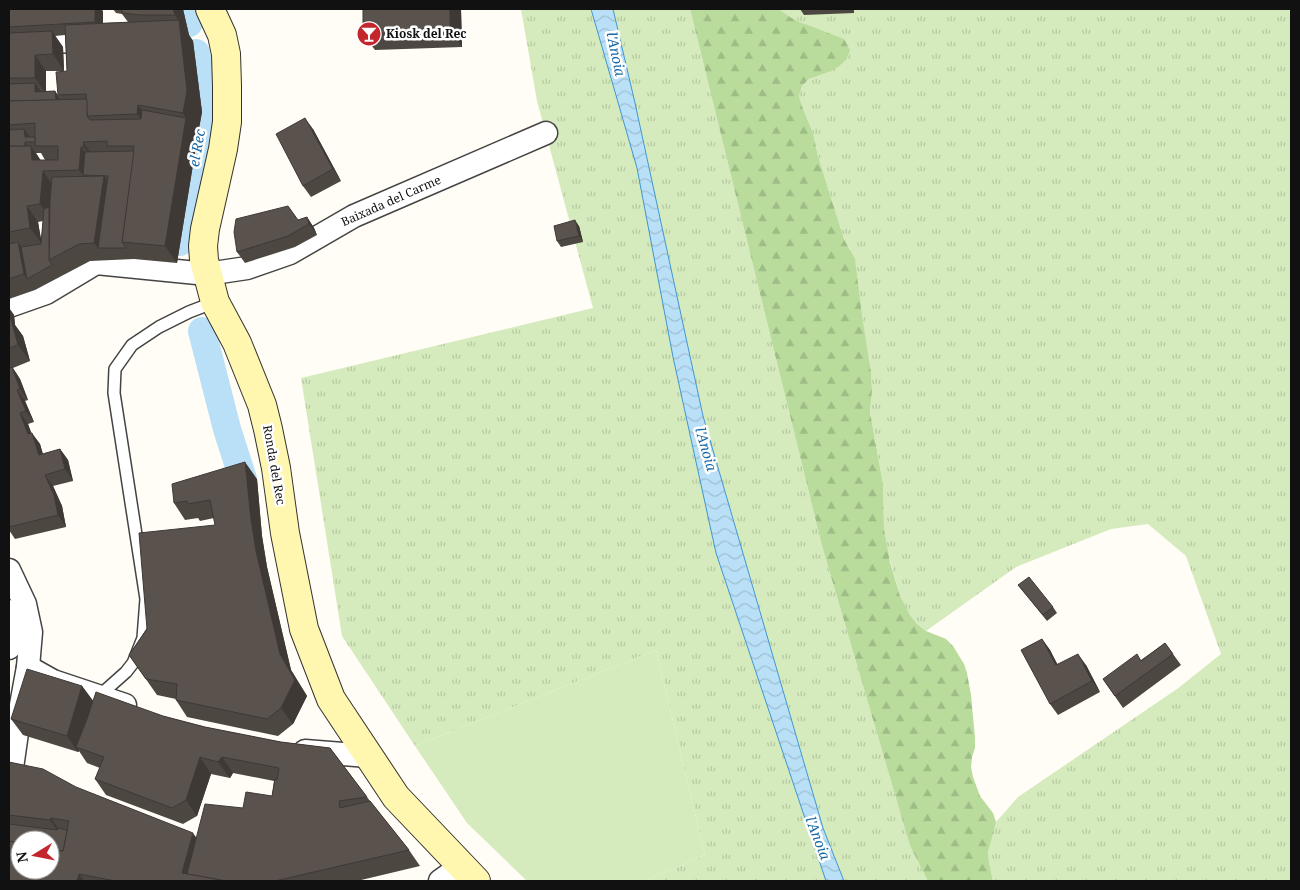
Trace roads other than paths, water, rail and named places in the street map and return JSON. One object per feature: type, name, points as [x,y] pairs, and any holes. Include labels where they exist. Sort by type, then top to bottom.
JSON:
[{"type":"street","name":"Ronda del Rec","points":[[210,9],[222,35],[226,54],[228,86],[227,122],[223,149],[205,229],[204,260],[215,302],[237,343],[262,405],[276,468],[285,533],[304,629],[331,699],[396,797],[459,876]]},
{"type":"street","points":[[9,44],[113,40]]},
{"type":"street","name":"Baixada del Carme","points":[[9,306],[46,293],[96,263],[207,274],[247,268],[290,253],[354,216],[546,133]]},
{"type":"street","points":[[9,570],[25,604],[31,632],[28,667],[9,789]]},
{"type":"street","points":[[9,611],[13,626],[9,648]]},
{"type":"street","points":[[28,667],[54,681],[142,710]]},
{"type":"street","points":[[288,750],[368,756]]},
{"type":"lane","points":[[99,696],[126,672],[133,663],[143,638],[146,599],[114,393],[115,369],[132,345],[189,312],[215,302]]},
{"type":"water","name":"l'Anoia","points":[[591,9],[613,9],[703,416],[823,828],[844,881],[826,881],[716,553],[673,357],[637,168]]},
{"type":"waterway","name":"el Rec","points":[[185,9],[189,23]]},
{"type":"waterway","name":"el Rec","points":[[180,242],[204,113],[200,71],[196,53]]},
{"type":"waterway","name":"el Rec","points":[[202,331],[227,429],[243,479]]},
{"type":"place","name":"Kiosk del Rec","points":[[369,34]]}]
